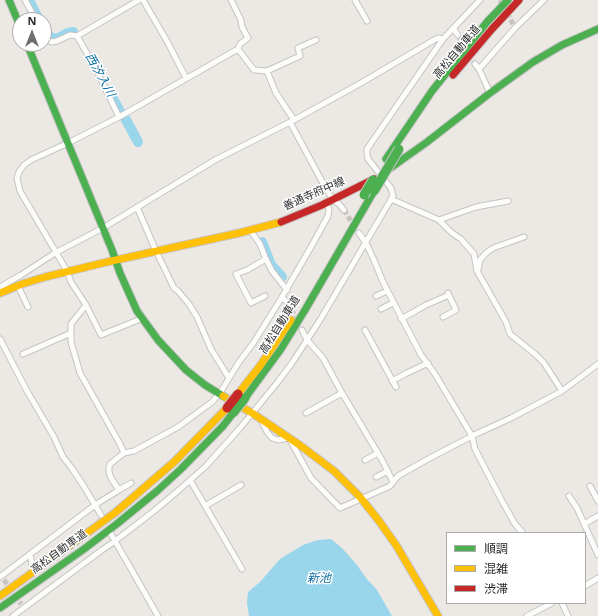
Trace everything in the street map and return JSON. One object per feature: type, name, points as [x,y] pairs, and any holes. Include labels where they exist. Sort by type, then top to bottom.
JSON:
[{"type":"main road","points":[[9,0],[14,12]]},
{"type":"main road","name":"高松自動車道","points":[[241,396],[301,305],[386,159],[432,91],[487,22],[508,0]]},
{"type":"main road","name":"高松自動車道","points":[[0,608],[118,523],[157,491],[223,426],[230,411],[241,396],[281,348],[399,149],[437,95],[492,29],[519,0]]},
{"type":"main road","name":"善通寺府中線","points":[[0,293],[67,271],[282,222],[330,201],[381,174],[427,142],[533,62],[562,45],[598,29]]},
{"type":"main road","points":[[30,52],[132,301],[158,340],[186,370],[205,385],[290,438],[334,471],[362,498],[396,546],[438,616]]},
{"type":"main road","name":"高松自動車道","points":[[0,596],[116,512],[174,462],[221,415],[230,411]]},
{"type":"street","points":[[25,0],[32,12]]},
{"type":"street","points":[[129,0],[137,1]]},
{"type":"street","points":[[143,0],[186,78]]},
{"type":"street","points":[[143,318],[101,335],[86,306],[71,282],[67,271],[55,253],[20,191],[17,178],[24,165],[31,160],[119,117],[238,49],[240,44],[248,38],[231,0]]},
{"type":"street","points":[[355,0],[367,21]]},
{"type":"street","points":[[13,616],[40,593],[115,542],[190,480],[206,466],[268,395],[292,363],[320,320],[393,196],[391,188],[368,159],[367,149],[443,39],[480,0]]},
{"type":"street","points":[[479,69],[514,26],[544,0]]},
{"type":"street","points":[[52,42],[70,35],[77,36],[137,1]]},
{"type":"street","points":[[453,28],[458,35]]},
{"type":"street","points":[[77,36],[96,69],[119,117]]},
{"type":"street","points":[[0,288],[55,253],[103,228],[215,160],[292,121],[434,40],[438,38],[443,39]]},
{"type":"street","points":[[238,49],[254,70],[268,71],[300,56],[298,48],[316,40]]},
{"type":"street","points":[[475,64],[479,69],[490,93]]},
{"type":"street","points":[[119,490],[111,478],[109,472],[110,464],[124,453],[134,451],[178,427],[212,402],[220,393],[287,290],[328,216],[330,201],[325,187],[292,121],[276,93],[268,71]]},
{"type":"street","points":[[391,199],[439,220],[452,233],[461,239],[474,254],[477,271],[506,322],[510,334],[535,354],[544,364],[562,391]]},
{"type":"street","points":[[330,201],[339,204],[344,210]]},
{"type":"street","points":[[439,220],[476,207],[508,201]]},
{"type":"street","points":[[137,207],[174,288],[189,304],[197,317],[211,349],[229,378]]},
{"type":"street","points":[[250,230],[260,244],[272,271],[287,290]]},
{"type":"street","points":[[359,233],[366,243],[401,319],[421,355],[436,374],[472,436],[475,449],[484,463],[502,501],[515,524],[522,532]]},
{"type":"street","points":[[477,271],[480,260],[493,248],[524,236]]},
{"type":"street","points":[[265,296],[251,303],[236,274],[247,270],[266,259]]},
{"type":"street","points":[[18,286],[28,307]]},
{"type":"street","points":[[376,296],[387,291]]},
{"type":"street","points":[[401,319],[448,293],[456,310],[442,317]]},
{"type":"street","points":[[282,297],[288,303]]},
{"type":"street","points":[[381,309],[393,303]]},
{"type":"street","points":[[86,306],[70,324],[71,342],[80,373],[124,453]]},
{"type":"street","points":[[302,330],[307,340],[323,358],[393,482]]},
{"type":"street","points":[[366,330],[396,387]]},
{"type":"street","points":[[23,354],[71,333]]},
{"type":"street","points":[[0,339],[54,437],[62,457],[71,467],[101,515]]},
{"type":"street","points":[[392,381],[428,363]]},
{"type":"street","points":[[290,438],[311,478],[340,508],[390,486],[398,476],[472,436],[511,418],[562,391],[598,364]]},
{"type":"street","points":[[306,413],[342,393]]},
{"type":"street","points":[[365,460],[378,454]]},
{"type":"street","points":[[376,477],[388,471]]},
{"type":"street","points":[[190,480],[242,569]]},
{"type":"street","points":[[2,578],[30,554],[95,505],[130,483]]},
{"type":"street","points":[[205,506],[240,485]]},
{"type":"street","points":[[590,486],[598,501]]},
{"type":"street","points":[[569,496],[580,514],[598,555]]},
{"type":"street","points":[[575,517],[580,514]]},
{"type":"street","points":[[584,524],[598,516]]},
{"type":"street","points":[[111,534],[158,616]]},
{"type":"street","points":[[30,554],[32,565]]},
{"type":"street","points":[[586,585],[598,578]]},
{"type":"street","points":[[527,616],[550,604]]},
{"type":"street","points":[[562,604],[568,616]]},
{"type":"water","name":"新池","points":[[331,539],[342,548],[377,590],[392,616],[249,616],[247,603],[248,592],[260,582],[280,559],[303,545],[318,540]]},
{"type":"waterway","name":"西汐入川","points":[[29,0],[35,12]]},
{"type":"waterway","name":"西汐入川","points":[[52,38],[57,39],[73,32]]},
{"type":"waterway","name":"西汐入川","points":[[109,92],[121,113]]},
{"type":"waterway","name":"西汐入川","points":[[125,118],[138,142]]},
{"type":"waterway","name":"西汐入川","points":[[262,242],[271,265],[282,277]]},
{"type":"tunnel","points":[[500,0],[513,24]]},
{"type":"tunnel","points":[[458,35],[475,64]]},
{"type":"tunnel","points":[[344,210],[354,226]]},
{"type":"tunnel","points":[[288,303],[298,322]]},
{"type":"tunnel","points":[[4,580],[11,589]]},
{"type":"tunnel","points":[[15,596],[21,604]]},
{"type":"traffic: fast","points":[[9,0],[14,12]]},
{"type":"traffic: fast","points":[[386,159],[432,91],[487,22],[508,0]]},
{"type":"traffic: fast","points":[[389,169],[533,62],[562,45],[598,29]]},
{"type":"traffic: fast","points":[[30,52],[112,250],[120,273],[137,311],[158,340],[186,370],[205,385],[223,396]]},
{"type":"traffic: fast","points":[[374,191],[399,149]]},
{"type":"traffic: fast","points":[[364,195],[373,180]]},
{"type":"traffic: fast","points":[[245,398],[281,349],[374,191]]},
{"type":"traffic: fast","points":[[233,413],[245,398]]},
{"type":"traffic: fast","points":[[0,608],[84,549],[157,491],[223,426],[233,413]]},
{"type":"traffic: slow","points":[[0,293],[45,277],[281,222]]},
{"type":"traffic: slow","points":[[238,394],[260,366],[291,320]]},
{"type":"traffic: slow","points":[[223,396],[252,413],[301,446],[334,471],[360,497],[396,545],[438,616]]},
{"type":"traffic: slow","points":[[0,596],[116,512],[174,462],[227,408]]},
{"type":"traffic: jam","points":[[453,75],[519,0]]},
{"type":"traffic: jam","points":[[281,222],[322,205],[374,179]]},
{"type":"traffic: jam","points":[[227,408],[238,394]]}]
